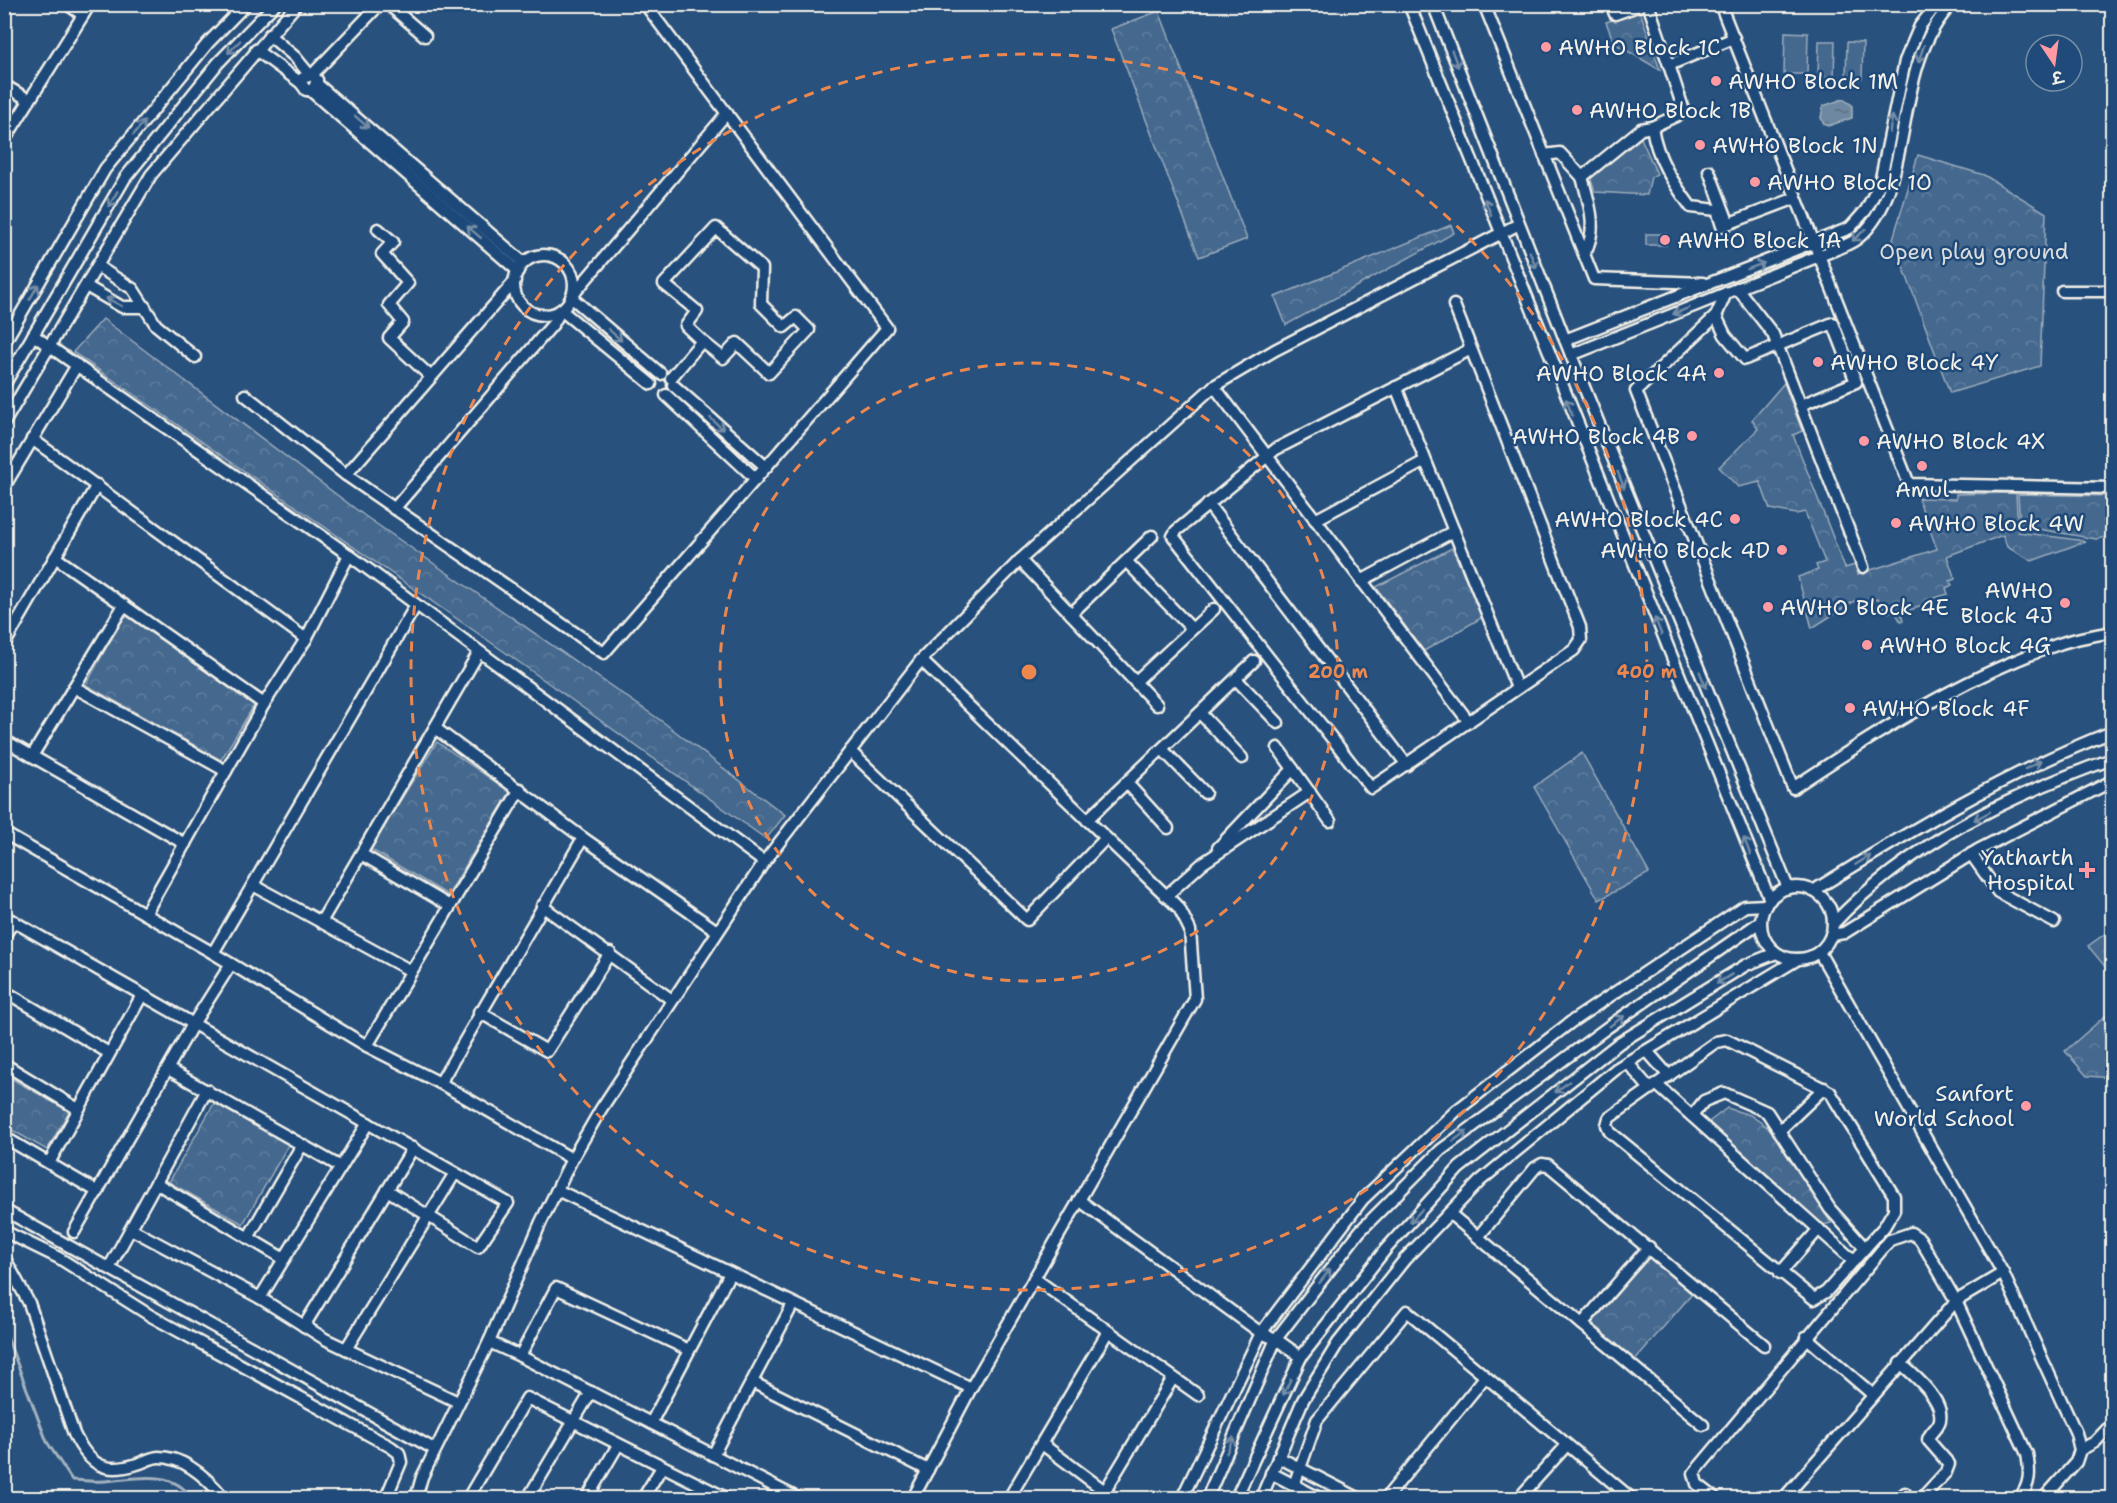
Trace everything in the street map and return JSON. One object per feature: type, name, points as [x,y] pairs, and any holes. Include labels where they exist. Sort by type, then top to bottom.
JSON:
[{"type":"street","points":[[67,4],[83,15]]},
{"type":"street","points":[[4,141],[90,4]]},
{"type":"street","points":[[4,343],[105,169],[208,44],[246,4]]},
{"type":"street","points":[[4,385],[9,368],[33,334],[125,178],[218,63],[275,4]]},
{"type":"street","points":[[4,423],[151,175],[297,4]]},
{"type":"street","points":[[310,81],[380,4]]},
{"type":"street","points":[[388,4],[425,36]]},
{"type":"street","points":[[245,395],[346,475],[604,653],[887,328],[645,4]]},
{"type":"street","points":[[1409,4],[1768,902],[1761,922],[1767,945],[1776,953],[1798,959]]},
{"type":"street","points":[[1433,4],[1570,355],[1788,888]]},
{"type":"street","points":[[1484,4],[1594,279],[1708,284]]},
{"type":"street","points":[[1611,4],[1616,14],[1643,4]]},
{"type":"street","points":[[1582,177],[1641,129],[1652,127],[1680,114],[1683,108],[1648,4]]},
{"type":"street","points":[[1720,4],[1819,256],[1861,380]]},
{"type":"street","points":[[1565,340],[1850,228],[1866,210],[1880,183],[1905,61],[1920,26],[1937,4]]},
{"type":"street","points":[[1570,355],[1819,256],[1859,237],[1880,212],[1890,190],[1914,75],[1925,43],[1952,4]]},
{"type":"street","points":[[270,35],[295,57],[310,81]]},
{"type":"street","points":[[1669,65],[1734,38]]},
{"type":"street","points":[[256,50],[310,81],[519,271],[518,300],[525,308],[543,315],[561,310]]},
{"type":"street","points":[[4,85],[29,100]]},
{"type":"street","points":[[394,509],[553,324],[571,297],[727,113]]},
{"type":"street","points":[[1652,127],[1654,144],[1666,174],[1691,207],[1717,210],[1722,226],[1796,198]]},
{"type":"street","points":[[1544,154],[1560,153],[1582,177],[1593,229],[1590,244],[1584,254]]},
{"type":"street","points":[[1709,171],[1729,225]]},
{"type":"street","points":[[427,1498],[418,1493],[434,1449],[489,1342],[572,1159],[672,1000],[764,862],[921,660],[1020,560],[1214,386],[1275,350],[1519,224]]},
{"type":"street","points":[[716,228],[762,268],[761,304],[784,327],[796,317],[809,330],[769,373],[737,344],[723,358],[702,341],[686,326],[697,311],[664,284],[716,228]]},
{"type":"street","points":[[378,229],[393,242],[382,254],[408,283],[389,305],[403,322],[389,338],[431,377]]},
{"type":"street","points":[[346,475],[519,271],[543,255],[562,261],[573,276],[574,286],[571,297]]},
{"type":"street","points":[[97,266],[133,289],[156,325],[195,357]]},
{"type":"street","points":[[86,286],[122,307],[146,307]]},
{"type":"street","points":[[1737,288],[1773,334],[1863,567]]},
{"type":"street","points":[[2062,291],[2112,291]]},
{"type":"street","points":[[1726,293],[1716,316],[1636,391],[1793,788],[1887,725],[1960,686],[2060,643],[2112,632]]},
{"type":"street","points":[[571,297],[668,379],[766,467]]},
{"type":"street","points":[[1454,305],[1580,627],[1581,640],[1574,650],[1376,787],[1368,787],[1175,541],[1176,531],[1276,449],[1471,349]]},
{"type":"street","points":[[561,310],[651,384],[656,394],[666,395],[756,479]]},
{"type":"street","points":[[1716,316],[1725,335],[1745,359],[1833,323],[1908,484],[2112,488]]},
{"type":"street","points":[[33,334],[349,555],[764,862]]},
{"type":"street","points":[[666,395],[668,379],[702,341]]},
{"type":"street","points":[[4,487],[77,365]]},
{"type":"street","points":[[651,384],[654,377],[668,379]]},
{"type":"street","points":[[1801,405],[1861,380]]},
{"type":"street","points":[[1214,386],[1469,722]]},
{"type":"street","points":[[1395,387],[1517,688]]},
{"type":"street","points":[[33,439],[306,639]]},
{"type":"street","points":[[1315,520],[1425,461]]},
{"type":"street","points":[[4,645],[97,485]]},
{"type":"street","points":[[1208,504],[1407,765]]},
{"type":"street","points":[[1362,581],[1454,531]]},
{"type":"street","points":[[1071,614],[1152,536]]},
{"type":"street","points":[[145,914],[264,704],[306,639],[349,555]]},
{"type":"street","points":[[55,557],[264,704]]},
{"type":"street","points":[[1020,560],[1157,705]]},
{"type":"street","points":[[1127,562],[1191,629]]},
{"type":"street","points":[[213,953],[416,605]]},
{"type":"street","points":[[32,756],[124,606]]},
{"type":"street","points":[[1135,682],[1214,609]]},
{"type":"street","points":[[321,922],[479,652]]},
{"type":"street","points":[[913,1498],[971,1388],[1195,999],[1190,930],[1179,908],[921,660]]},
{"type":"street","points":[[1088,820],[1254,661]]},
{"type":"street","points":[[1236,679],[1278,723]]},
{"type":"street","points":[[74,687],[226,771]]},
{"type":"street","points":[[1200,713],[1242,758]]},
{"type":"street","points":[[435,728],[583,838],[717,931]]},
{"type":"street","points":[[1813,891],[1979,792],[2053,755],[2112,732]]},
{"type":"street","points":[[4,740],[185,844]]},
{"type":"street","points":[[1278,748],[1330,820]]},
{"type":"street","points":[[1162,749],[1205,794]]},
{"type":"street","points":[[850,751],[1027,920],[1106,838]]},
{"type":"street","points":[[1261,1498],[1303,1400],[1338,1343],[1405,1259],[1480,1181],[1627,1062],[1798,959],[1819,952],[1832,929],[1868,889],[1916,852],[2059,778],[2112,759]]},
{"type":"street","points":[[1166,896],[1203,863],[1293,769]]},
{"type":"street","points":[[1832,929],[1844,933],[1971,854],[2112,781]]},
{"type":"street","points":[[1127,783],[1168,828]]},
{"type":"street","points":[[367,1046],[520,789]]},
{"type":"street","points":[[1203,863],[1310,792]]},
{"type":"street","points":[[4,833],[213,953],[367,1046],[440,1083],[572,1159]]},
{"type":"street","points":[[440,1083],[479,1012],[583,838]]},
{"type":"street","points":[[361,854],[450,906]]},
{"type":"street","points":[[1971,854],[1998,892],[2054,922]]},
{"type":"street","points":[[253,885],[411,971]]},
{"type":"street","points":[[1182,1498],[1261,1333],[1363,1199],[1456,1111],[1571,1022],[1745,906],[1768,902],[1788,888],[1813,891],[1824,899],[1831,910],[1832,929]]},
{"type":"street","points":[[542,906],[672,1000]]},
{"type":"street","points":[[4,936],[9,919],[508,1203],[478,1247],[387,1190]]},
{"type":"street","points":[[1207,1498],[1276,1339],[1360,1231],[1441,1150],[1608,1027],[1761,922]]},
{"type":"street","points":[[1819,952],[2003,1273],[2076,1433],[2080,1450],[2076,1462],[2044,1498]]},
{"type":"street","points":[[479,1012],[547,1051],[610,953]]},
{"type":"street","points":[[1236,1498],[1301,1357],[1385,1251],[1459,1168],[1619,1043],[1746,965],[1776,953]]},
{"type":"street","points":[[74,1232],[193,1024],[231,964]]},
{"type":"street","points":[[4,992],[109,1053]]},
{"type":"street","points":[[49,1163],[142,995]]},
{"type":"street","points":[[1727,1040],[1824,1088],[1830,1092],[1894,1196],[1894,1210],[1854,1261],[1826,1292],[1814,1299],[1610,1132],[1607,1125],[1609,1118],[1653,1087],[1716,1042],[1727,1040]]},
{"type":"street","points":[[1647,1050],[1669,1076]]},
{"type":"street","points":[[1627,1062],[1653,1087],[1692,1116],[1854,1261]]},
{"type":"street","points":[[4,1064],[78,1108]]},
{"type":"street","points":[[168,1069],[341,1167]]},
{"type":"street","points":[[1779,1131],[1824,1088]]},
{"type":"street","points":[[109,1268],[207,1090]]},
{"type":"street","points":[[1692,1116],[1704,1101],[1724,1093],[1767,1112],[1830,1209],[1865,1248]]},
{"type":"street","points":[[260,1298],[368,1123]]},
{"type":"street","points":[[4,1137],[98,1192]]},
{"type":"street","points":[[248,1238],[302,1145]]},
{"type":"street","points":[[304,1326],[412,1148]]},
{"type":"street","points":[[1478,1238],[1535,1168],[1542,1164],[1548,1165],[1764,1345]]},
{"type":"street","points":[[346,1349],[455,1173]]},
{"type":"street","points":[[156,1183],[284,1258]]},
{"type":"street","points":[[557,1190],[971,1388]]},
{"type":"street","points":[[1079,1200],[1261,1333],[1276,1339],[1301,1357]]},
{"type":"street","points":[[4,1210],[434,1449]]},
{"type":"street","points":[[1449,1213],[1703,1425]]},
{"type":"street","points":[[130,1229],[260,1298],[346,1349],[458,1402]]},
{"type":"street","points":[[1780,1273],[1819,1229]]},
{"type":"street","points":[[4,1231],[58,1258],[151,1316],[391,1446],[399,1453],[401,1462],[386,1498]]},
{"type":"street","points":[[1715,1498],[1697,1484],[1694,1473],[1806,1337],[1890,1240],[1901,1234],[1911,1233],[1920,1239],[1956,1301],[2027,1454],[2031,1474],[2019,1498]]},
{"type":"street","points":[[1582,1324],[1648,1247]]},
{"type":"street","points":[[4,1257],[29,1303],[74,1434],[82,1451],[97,1466],[115,1469],[157,1457],[175,1459],[191,1468],[225,1498]]},
{"type":"street","points":[[651,1423],[730,1273]]},
{"type":"street","points":[[1784,1498],[1872,1394],[1956,1301],[2003,1273]]},
{"type":"street","points":[[1034,1278],[1107,1333],[1198,1395]]},
{"type":"street","points":[[520,1356],[555,1288],[689,1350]]},
{"type":"street","points":[[712,1455],[793,1304]]},
{"type":"street","points":[[1294,1485],[1317,1420],[1407,1311],[1631,1498]]},
{"type":"street","points":[[1009,1498],[1107,1333]]},
{"type":"street","points":[[1806,1337],[1872,1394]]},
{"type":"street","points":[[489,1342],[798,1498]]},
{"type":"street","points":[[1900,1363],[1923,1386],[1938,1407],[1940,1421],[1928,1440],[1949,1464],[1946,1472],[1922,1498]]},
{"type":"street","points":[[1386,1498],[1485,1377]]},
{"type":"street","points":[[1042,1443],[1110,1495],[1173,1378]]},
{"type":"street","points":[[752,1382],[928,1470]]},
{"type":"street","points":[[528,1498],[591,1392]]},
{"type":"street","points":[[468,1498],[527,1398],[726,1498]]},
{"type":"street","points":[[2080,1450],[2095,1442],[2112,1424]]},
{"type":"street","points":[[587,1498],[618,1445]]},
{"type":"street","points":[[1519,1498],[1567,1445]]},
{"type":"street","points":[[1278,1457],[1358,1498]]},
{"type":"street","points":[[643,1498],[662,1467]]},
{"type":"street","points":[[1271,1473],[1319,1498]]},
{"type":"green space","points":[[1159,11],[1247,239],[1199,257],[1111,29]]},
{"type":"green space","points":[[1640,11],[1660,70],[1614,43],[1606,22]]},
{"type":"green space","points":[[1785,32],[1808,33],[1807,74],[1784,74]]},
{"type":"green space","points":[[1819,41],[1835,41],[1834,77],[1818,76]]},
{"type":"green space","points":[[1847,42],[1863,43],[1862,78],[1846,77]]},
{"type":"green space","points":[[1641,138],[1657,174],[1651,177],[1647,195],[1595,192],[1590,177]]},
{"type":"green space","name":"Open play ground","points":[[1918,155],[1984,175],[2046,213],[2040,366],[1950,393],[1893,239]]},
{"type":"green space","points":[[1451,225],[1454,233],[1286,325],[1275,297]]},
{"type":"green space","points":[[1646,234],[1666,234],[1666,245],[1646,245]]},
{"type":"green space","points":[[103,319],[365,516],[663,722],[785,815],[766,839],[509,655],[73,352]]},
{"type":"green space","points":[[1784,383],[1802,431],[1793,435],[1845,568],[1855,565],[1858,574],[1937,549],[1918,498],[1956,499],[1956,494],[2016,493],[2018,532],[2086,541],[2032,561],[2007,547],[2003,535],[1947,556],[1955,579],[1950,581],[1952,585],[1946,588],[1948,594],[1927,600],[1928,604],[1901,613],[1903,621],[1901,622],[1894,610],[1887,613],[1878,599],[1860,605],[1856,600],[1812,628],[1798,577],[1818,570],[1816,565],[1825,562],[1805,512],[1796,514],[1770,509],[1760,482],[1738,487],[1719,467],[1758,429],[1752,420]]},
{"type":"green space","points":[[2018,494],[2112,496],[2112,536],[2096,539],[2020,526]]},
{"type":"green space","points":[[1452,548],[1483,617],[1424,651],[1376,587]]},
{"type":"green space","points":[[125,613],[255,704],[221,760],[86,685]]},
{"type":"green space","points":[[437,742],[510,792],[448,895],[370,849]]},
{"type":"green space","points":[[1582,753],[1649,873],[1599,900],[1534,787]]},
{"type":"green space","points":[[2112,929],[2112,975],[2088,946]]},
{"type":"green space","points":[[2112,1010],[2112,1078],[2087,1076],[2065,1051]]},
{"type":"green space","points":[[5,1075],[69,1111],[47,1150],[5,1126]]},
{"type":"green space","points":[[216,1100],[290,1142],[243,1224],[169,1182]]},
{"type":"green space","points":[[1727,1108],[1750,1115],[1773,1131],[1831,1223],[1820,1226],[1711,1130],[1710,1121]]},
{"type":"green space","points":[[1650,1257],[1692,1294],[1634,1361],[1591,1322]]},
{"type":"water","points":[[1843,99],[1852,105],[1852,118],[1828,126],[1824,124],[1821,118],[1823,106]]},
{"type":"waterway","points":[[4,1329],[47,1442],[72,1480],[163,1479],[174,1482],[192,1498]]},
{"type":"place","name":"AWHO Block 1C","points":[[1546,47]]},
{"type":"place","name":"AWHO Block 1M","points":[[1716,81]]},
{"type":"place","name":"AWHO Block 1B","points":[[1577,110]]},
{"type":"place","name":"AWHO Block 1N","points":[[1700,145]]},
{"type":"place","name":"AWHO Block 1O","points":[[1755,182]]},
{"type":"place","name":"AWHO Block 1A","points":[[1665,240]]},
{"type":"place","name":"AWHO Block 4Y","points":[[1818,362]]},
{"type":"place","name":"AWHO Block 4A","points":[[1719,373]]},
{"type":"place","name":"AWHO Block 4B","points":[[1692,436]]},
{"type":"place","name":"AWHO Block 4X","points":[[1864,441]]},
{"type":"place","name":"Amul","points":[[1922,466]]},
{"type":"place","name":"AWHO Block 4C","points":[[1735,519]]},
{"type":"place","name":"AWHO Block 4W","points":[[1896,523]]},
{"type":"place","name":"AWHO Block 4D","points":[[1782,550]]},
{"type":"place","name":"AWHO Block 4J","points":[[2065,603]]},
{"type":"place","name":"AWHO Block 4E","points":[[1768,607]]},
{"type":"place","name":"AWHO Block 4G","points":[[1867,645]]},
{"type":"place","name":"AWHO Block 4F","points":[[1850,708]]},
{"type":"place","name":"Yatharth Hospital","points":[[2087,870]]},
{"type":"place","name":"Sanfort World School","points":[[2026,1106]]}]
